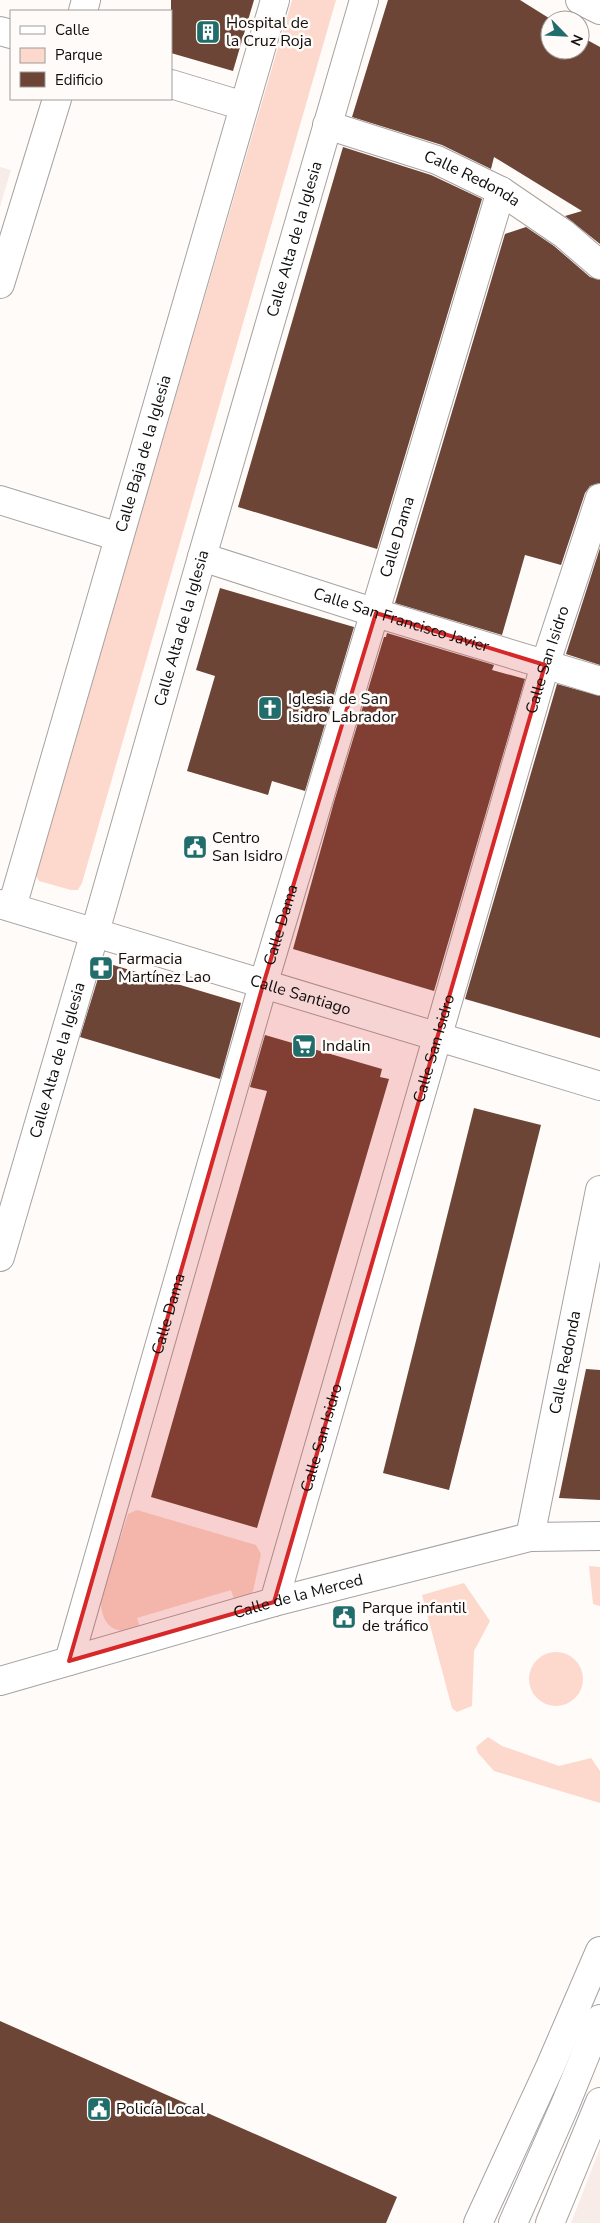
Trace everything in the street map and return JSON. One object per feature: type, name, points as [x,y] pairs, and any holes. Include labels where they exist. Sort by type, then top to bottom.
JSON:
[{"type":"street","name":"Calle Baja de la Iglesia","points":[[6,905],[119,537],[275,0]]},
{"type":"street","name":"Calle Alta de la Iglesia","points":[[0,1257],[364,0]]},
{"type":"street","points":[[580,0],[600,10]]},
{"type":"street","points":[[172,84],[244,106]]},
{"type":"street","points":[[0,284],[57,100]]},
{"type":"street","name":"Calle Redonda","points":[[327,125],[437,160],[501,191],[564,234],[600,266]]},
{"type":"street","name":"Calle Dama","points":[[69,1661],[263,985],[501,191]]},
{"type":"street","name":"Calle San Isidro","points":[[274,1602],[545,665],[600,498]]},
{"type":"street","points":[[0,500],[119,537]]},
{"type":"street","name":"Calle San Francisco Javier","points":[[202,557],[376,613],[600,681]]},
{"type":"street","name":"Calle Santiago","points":[[6,905],[263,985],[439,1036],[600,1086]]},
{"type":"street","name":"Calle Redonda","points":[[530,1537],[600,1190]]},
{"type":"street","name":"Calle de la Merced","points":[[0,1681],[274,1602],[530,1537],[600,1536]]},
{"type":"street","points":[[478,2223],[550,2067],[600,1951]]},
{"type":"street","points":[[513,2223],[600,2019]]},
{"type":"street","points":[[550,2223],[600,2102]]},
{"type":"highlighted area","points":[[376,613],[545,665],[274,1602],[69,1661],[263,985]]},
{"type":"shaded area","points":[[0,167],[11,170],[0,207]]},
{"type":"shaded area","points":[[600,2148],[600,2223],[571,2223]]},
{"type":"green space","points":[[292,0],[336,0],[82,883],[78,890],[71,890],[39,881],[36,876],[37,868]]},
{"type":"green space","points":[[137,1510],[256,1545],[261,1554],[253,1591],[246,1599],[235,1602],[231,1590],[137,1618],[140,1627],[131,1630],[117,1630],[111,1627],[103,1616],[101,1599],[128,1514]]},
{"type":"green space","points":[[589,1566],[600,1567],[600,1606],[593,1604]]},
{"type":"green space","points":[[464,1583],[490,1621],[474,1651],[472,1706],[457,1712],[452,1708],[422,1595]]},
{"type":"green space","points":[[556,1652],[566,1654],[575,1660],[581,1669],[583,1679],[581,1689],[575,1698],[566,1704],[556,1706],[546,1704],[537,1698],[531,1689],[529,1679],[531,1669],[537,1660],[546,1654]]},
{"type":"green space","points":[[488,1737],[502,1746],[559,1766],[591,1758],[600,1771],[600,1803],[494,1771],[478,1753],[476,1747]]},
{"type":"building","name":"Hospital de la Cruz Roja","points":[[171,0],[254,0],[233,71],[172,53]]},
{"type":"building","points":[[388,0],[520,0],[540,12],[540,60],[590,60],[590,42],[600,47],[600,244],[565,216],[582,211],[494,157],[491,169],[442,145],[352,117]]},
{"type":"building","points":[[343,147],[431,175],[482,199],[377,549],[238,507]]},
{"type":"building","points":[[526,227],[554,246],[590,277],[600,280],[600,483],[590,486],[585,493],[561,565],[525,555],[502,635],[395,603],[505,234]]},
{"type":"building","points":[[600,548],[600,665],[566,654]]},
{"type":"building","name":"Iglesia de San Isidro Labrador","points":[[220,588],[354,627],[305,791],[272,781],[268,795],[187,771],[215,676],[196,670]]},
{"type":"building","points":[[387,633],[494,665],[492,670],[525,679],[434,991],[293,949],[334,802],[384,637],[386,637]]},
{"type":"building","points":[[557,684],[600,696],[600,1038],[465,999]]},
{"type":"building","points":[[103,962],[241,1003],[220,1079],[80,1037]]},
{"type":"building","points":[[265,1035],[382,1069],[380,1077],[389,1079],[257,1528],[151,1497],[267,1091],[250,1087]]},
{"type":"building","points":[[474,1108],[541,1125],[449,1490],[383,1473]]},
{"type":"building","points":[[586,1369],[600,1370],[600,1500],[559,1498]]},
{"type":"building","name":"Policía Local","points":[[0,2021],[397,2197],[386,2223],[0,2223]]},
{"type":"place","name":"Hospital de la Cruz Roja","points":[[208,32]]},
{"type":"place","name":"Iglesia de San Isidro Labrador","points":[[270,708]]},
{"type":"place","name":"Centro San Isidro","points":[[195,847]]},
{"type":"place","name":"Farmacia Martínez Lao","points":[[101,968]]},
{"type":"place","name":"Indalin","points":[[304,1046]]},
{"type":"place","name":"Parque infantil de tráfico","points":[[344,1617]]},
{"type":"place","name":"Policía Local","points":[[99,2109]]}]
